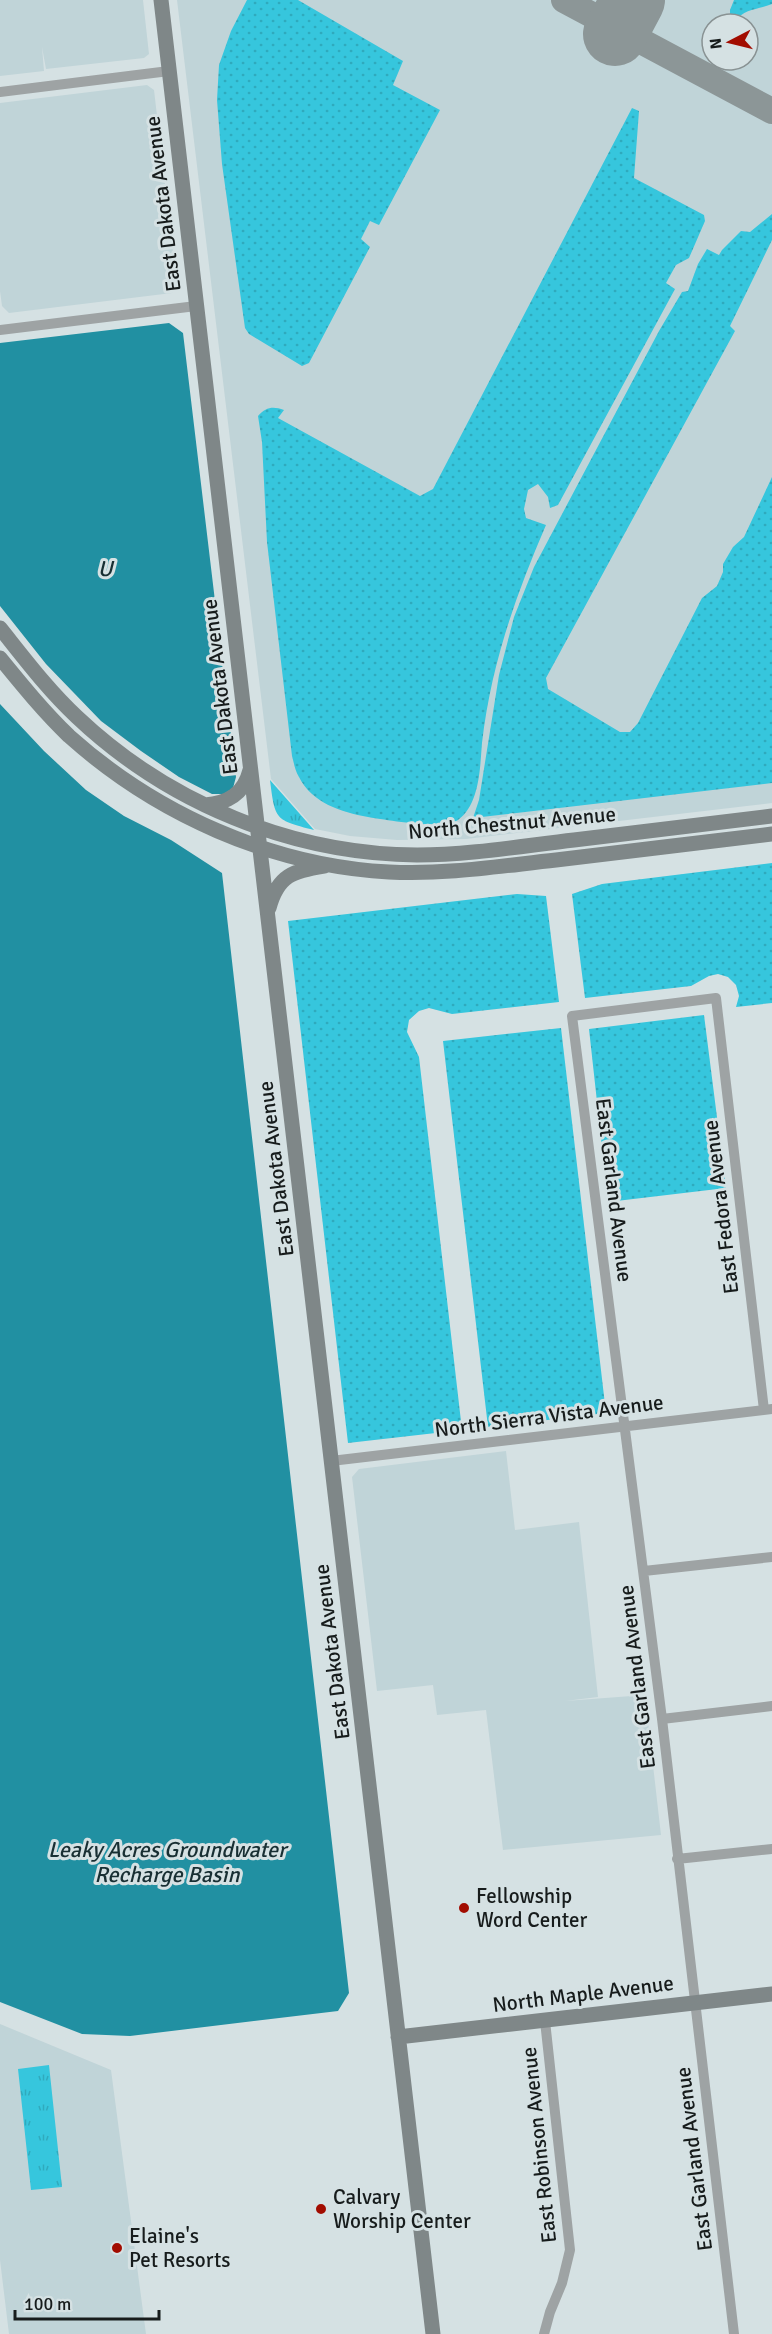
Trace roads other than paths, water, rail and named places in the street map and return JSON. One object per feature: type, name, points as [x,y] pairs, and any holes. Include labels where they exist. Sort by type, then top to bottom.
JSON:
[{"type":"street","name":"East Dakota Avenue","points":[[160,0],[434,2334]]},
{"type":"street","points":[[0,92],[169,70]]},
{"type":"street","points":[[0,330],[196,306]]},
{"type":"street","name":"North Chestnut Avenue","points":[[0,628],[46,685],[92,730],[150,774],[204,805],[258,827],[321,845],[400,854],[457,853],[772,816]]},
{"type":"street","name":"North Chestnut Avenue","points":[[0,658],[53,720],[99,760],[142,790],[184,815],[260,847],[332,865],[388,872],[444,872],[772,834]]},
{"type":"street","points":[[204,805],[231,799],[245,784],[251,767]]},
{"type":"street","points":[[552,843],[554,860]]},
{"type":"street","points":[[268,913],[278,885],[285,878],[298,871],[332,865]]},
{"type":"street","name":"East Fedora Avenue","points":[[572,1016],[716,998],[768,1410]]},
{"type":"street","name":"East Garland Avenue","points":[[572,1016],[644,1571],[734,2334]]},
{"type":"street","name":"North Sierra Vista Avenue","points":[[331,1461],[768,1410]]},
{"type":"street","points":[[644,1571],[772,1557]]},
{"type":"street","points":[[662,1719],[772,1706]]},
{"type":"street","points":[[677,1859],[772,1849]]},
{"type":"street","name":"North Maple Avenue","points":[[398,2037],[772,1994]]},
{"type":"street","name":"East Robinson Avenue","points":[[544,2334],[562,2283],[570,2250],[545,2020]]},
{"type":"water","name":"U","points":[[169,323],[183,333],[236,777],[233,788],[224,794],[212,794],[179,777],[101,721],[46,664],[0,606],[0,343]]},
{"type":"water","name":"Leaky Acres Groundwater Recharge Basin","points":[[0,704],[44,751],[86,790],[124,816],[171,840],[222,873],[349,1993],[338,2011],[130,2036],[82,2034],[0,2002]]},
{"type":"place","name":"Fellowship Word Center","points":[[464,1908]]},
{"type":"place","name":"Calvary Worship Center","points":[[321,2209]]},
{"type":"place","name":"Elaine's Pet Resorts","points":[[117,2248]]}]
